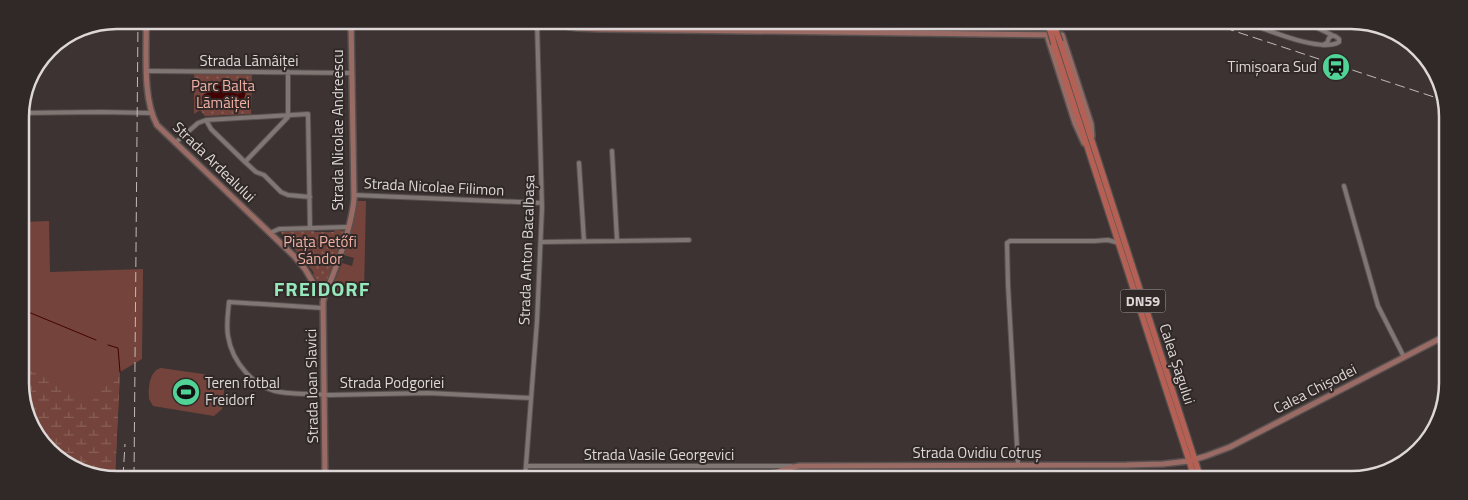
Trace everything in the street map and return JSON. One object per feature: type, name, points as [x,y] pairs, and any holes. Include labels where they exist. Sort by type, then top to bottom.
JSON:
[{"type":"main road","name":"Strada Ardealului","points":[[146,29],[148,97],[151,113],[157,125],[299,262],[318,291],[324,295]]},
{"type":"main road","name":"Strada Nicolae Andreescu","points":[[324,295],[334,271],[353,212],[350,29]]},
{"type":"main road","points":[[592,29],[1047,35]]},
{"type":"main road","name":"Calea Șagului","points":[[1051,29],[1192,460],[1194,471]]},
{"type":"main road","name":"Calea Șagului","points":[[1054,29],[1057,43]]},
{"type":"main road","name":"Calea Șagului","points":[[1090,145],[1080,136],[1047,35],[1062,35],[1091,124],[1090,145],[1119,243],[1197,471]]},
{"type":"main road","name":"Strada Ioan Slavici","points":[[324,295],[325,471]]},
{"type":"main road","name":"Calea Chișodei","points":[[1192,460],[1230,447],[1439,339]]},
{"type":"main road","name":"Strada Ovidiu Cotruș","points":[[782,471],[793,467],[1159,464],[1192,460]]},
{"type":"street","name":"Strada Anton Bacalbașa","points":[[526,471],[537,321],[542,203],[536,29]]},
{"type":"street","points":[[1265,29],[1306,43],[1332,45],[1339,41],[1338,38],[1319,29]]},
{"type":"street","points":[[1327,33],[1329,35],[1329,43],[1332,45]]},
{"type":"street","points":[[1323,45],[1326,44],[1331,36],[1334,36]]},
{"type":"street","name":"Strada Lămâiței","points":[[147,71],[351,72]]},
{"type":"street","points":[[245,162],[287,119],[288,72]]},
{"type":"street","points":[[29,113],[151,113]]},
{"type":"street","points":[[175,143],[198,123],[206,120],[308,114],[310,228]]},
{"type":"street","points":[[206,120],[211,129],[245,162],[256,172],[264,175],[284,194],[310,197]]},
{"type":"street","points":[[612,151],[617,240]]},
{"type":"street","points":[[579,163],[584,241]]},
{"type":"street","points":[[1344,186],[1378,306],[1404,357]]},
{"type":"street","name":"Strada Nicolae Filimon","points":[[354,194],[542,203]]},
{"type":"street","points":[[270,233],[279,229],[348,227]]},
{"type":"street","points":[[1108,240],[1116,233]]},
{"type":"street","points":[[541,242],[689,240]]},
{"type":"street","points":[[1018,465],[1008,285],[1008,242],[1108,240],[1119,243]]},
{"type":"street","name":"Strada Podgoriei","points":[[323,308],[229,302],[227,328],[229,342],[236,360],[249,376],[266,388],[276,391],[324,394],[428,393],[531,398]]},
{"type":"street","name":"Strada Vasile Georgevici","points":[[526,466],[793,467]]},
{"type":"street","points":[[762,466],[762,471]]},
{"type":"green space","name":"Parc Balta Lămâiței","points":[[194,73],[252,74],[251,114],[205,116],[200,110],[194,114]]},
{"type":"green space","points":[[357,201],[366,201],[364,292],[328,293],[342,263],[352,266],[354,258],[344,255],[343,252],[354,218]]},
{"type":"green space","points":[[49,221],[50,272],[143,269],[142,359],[120,372],[115,471],[83,465],[63,453],[44,432],[33,411],[29,383],[29,222]]},
{"type":"green space","name":"Piața Petőfi Sándor","points":[[335,229],[344,231],[336,260],[325,285],[321,287],[312,270],[281,233],[282,231],[314,230],[314,232],[334,232]]},
{"type":"green space","name":"Teren fotbal Freidorf","points":[[161,368],[203,374],[222,380],[224,391],[222,409],[214,416],[153,406],[149,399],[150,381],[154,373]]},
{"type":"green space","points":[[29,371],[41,374],[70,394],[90,403],[120,372],[115,471],[83,465],[63,453],[51,441],[38,422],[30,400]]},
{"type":"water","points":[[228,80],[242,81],[244,84],[246,92],[242,101],[235,105],[224,101],[212,105],[206,105],[203,102],[202,97],[204,94],[213,90],[219,82]]},
{"type":"waterway","points":[[29,312],[96,340]]},
{"type":"waterway","points":[[108,345],[118,348],[120,372]]},
{"type":"railway","points":[[134,471],[138,29]]},
{"type":"railway","points":[[1228,29],[1438,98]]},
{"type":"railway","points":[[123,471],[125,444]]},
{"type":"place","name":"Timișoara Sud","points":[[1336,67]]},
{"type":"place","name":"Teren fotbal Freidorf","points":[[186,392]]},
{"type":"district","name":"FREIDORF","points":[[322,289]]}]
